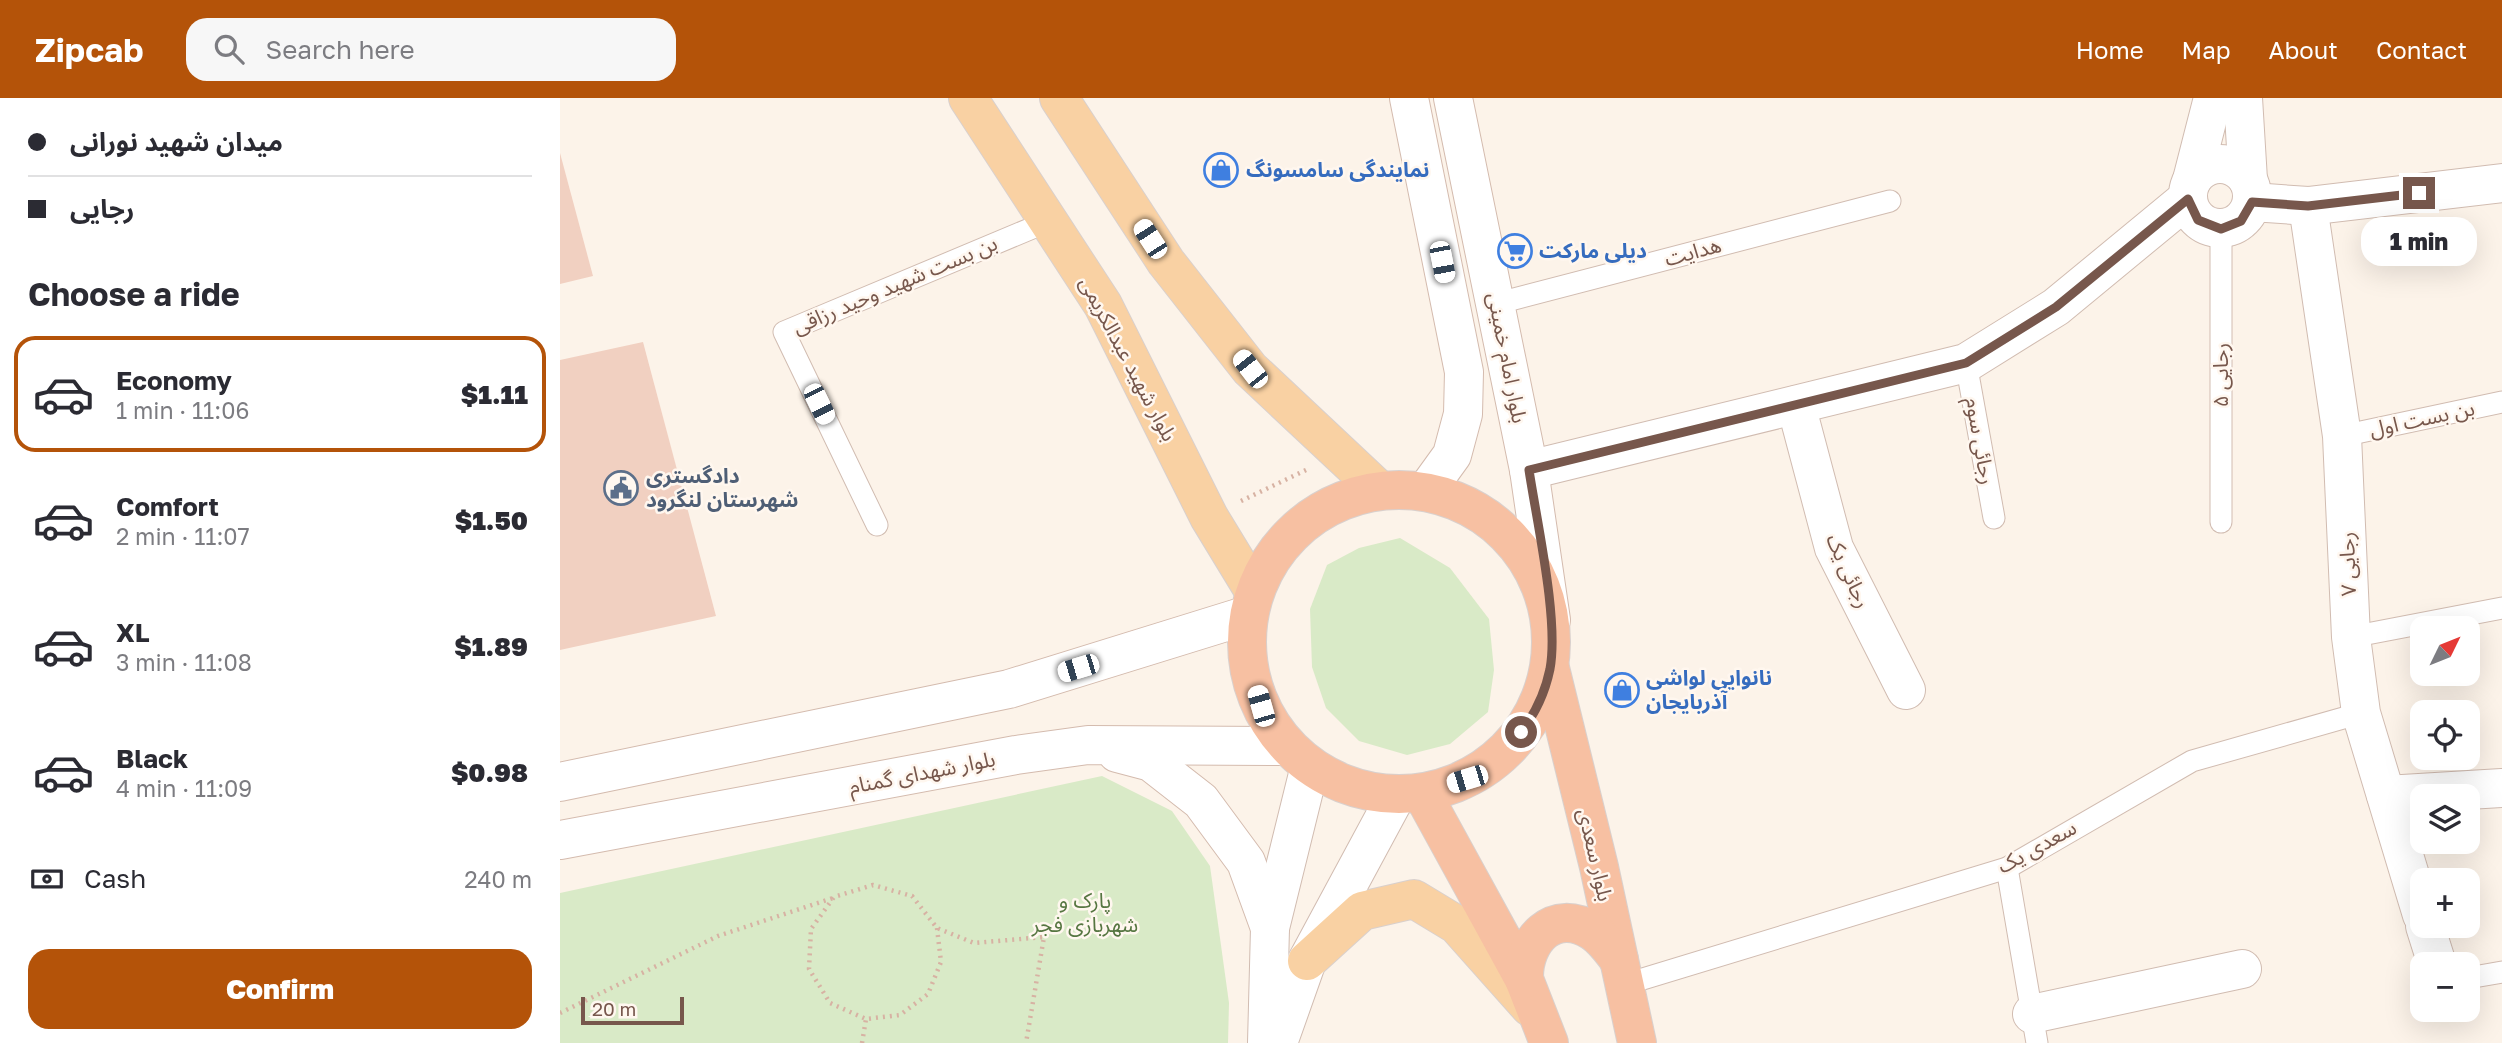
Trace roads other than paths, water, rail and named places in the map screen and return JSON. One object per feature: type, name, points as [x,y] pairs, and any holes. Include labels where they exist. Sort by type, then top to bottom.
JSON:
[{"type":"highway","points":[[1378,489],[1426,491],[1471,507],[1509,535],[1537,575],[1550,620],[1550,668],[1535,713],[1506,751],[1467,779],[1409,794],[1366,791],[1337,781],[1299,756],[1261,706],[1248,662],[1251,603],[1273,553],[1302,523],[1338,501],[1378,489]]},
{"type":"highway","name":"بلوار سعدی","points":[[1550,668],[1637,1043]]},
{"type":"highway","points":[[1409,794],[1524,979],[1545,1031]]},
{"type":"highway","points":[[1524,979],[1523,961],[1528,947],[1537,935],[1563,924],[1578,925],[1592,931],[1621,972]]},
{"type":"main road","name":"بلوار شهید عبدالکریمی","points":[[968,98],[1103,304],[1251,603]]},
{"type":"main road","points":[[1059,98],[1166,262],[1250,369],[1378,489]]},
{"type":"main road","points":[[1307,961],[1362,911],[1414,899],[1457,925],[1545,1031]]},
{"type":"street","points":[[1409,98],[1464,372],[1463,414],[1452,455],[1426,491]]},
{"type":"street","name":"بلوار امام خمینی","points":[[1453,98],[1529,470],[1550,620]]},
{"type":"street","points":[[2213,98],[2190,190],[2198,220],[2221,229],[2241,221],[2250,191],[2243,98]]},
{"type":"street","points":[[1529,470],[1966,363],[2056,307],[2190,190],[2208,166],[2231,166],[2250,191],[2308,206],[2502,183]]},
{"type":"street","name":"رجایی ۷","points":[[2308,206],[2342,436],[2351,637],[2361,713],[2410,875]]},
{"type":"street","name":"رجائی یک","points":[[1796,405],[1834,548],[1906,690]]},
{"type":"street","points":[[560,782],[1009,689],[1251,603]]},
{"type":"street","points":[[1088,745],[1151,762],[1201,801],[1246,862],[1270,928]]},
{"type":"street","name":"بلوار شهدای گمنام","points":[[560,840],[1088,745],[1299,756]]},
{"type":"street","points":[[1267,1043],[1270,928],[1299,756]]},
{"type":"street","points":[[2386,796],[2502,788]]},
{"type":"street","points":[[1278,1043],[1307,961],[1409,794]]},
{"type":"street","points":[[2034,1029],[2242,969]]},
{"type":"lane","name":"هدایت","points":[[1496,304],[1890,201]]},
{"type":"lane","name":"بن بست شهید وحید رزاقی","points":[[877,525],[784,332],[1049,221]]},
{"type":"lane","name":"رجایی ۵","points":[[2221,229],[2221,522]]},
{"type":"lane","name":"رجائی سوم","points":[[1966,363],[1994,518]]},
{"type":"lane","name":"بن بست اول","points":[[2342,436],[2502,402]]},
{"type":"lane","points":[[2351,637],[2502,608]]},
{"type":"lane","name":"سعدی یک","points":[[1621,972],[2007,868],[2192,761],[2361,713]]},
{"type":"lane","points":[[2007,868],[2034,1029]]},
{"type":"lane","points":[[2480,976],[2502,972]]},
{"type":"place","name":"نمایندگی سامسونگ","points":[[1221,170]]},
{"type":"place","name":"دیلی مارکت","points":[[1515,251]]},
{"type":"place","name":"دادگستری شهرستان لنگرود","points":[[621,488]]},
{"type":"place","name":"نانوایی لواشی آذربایجان","points":[[1622,690]]},
{"type":"park label","name":"پارک و شهربازی فجر","points":[[1085,913]]}]
